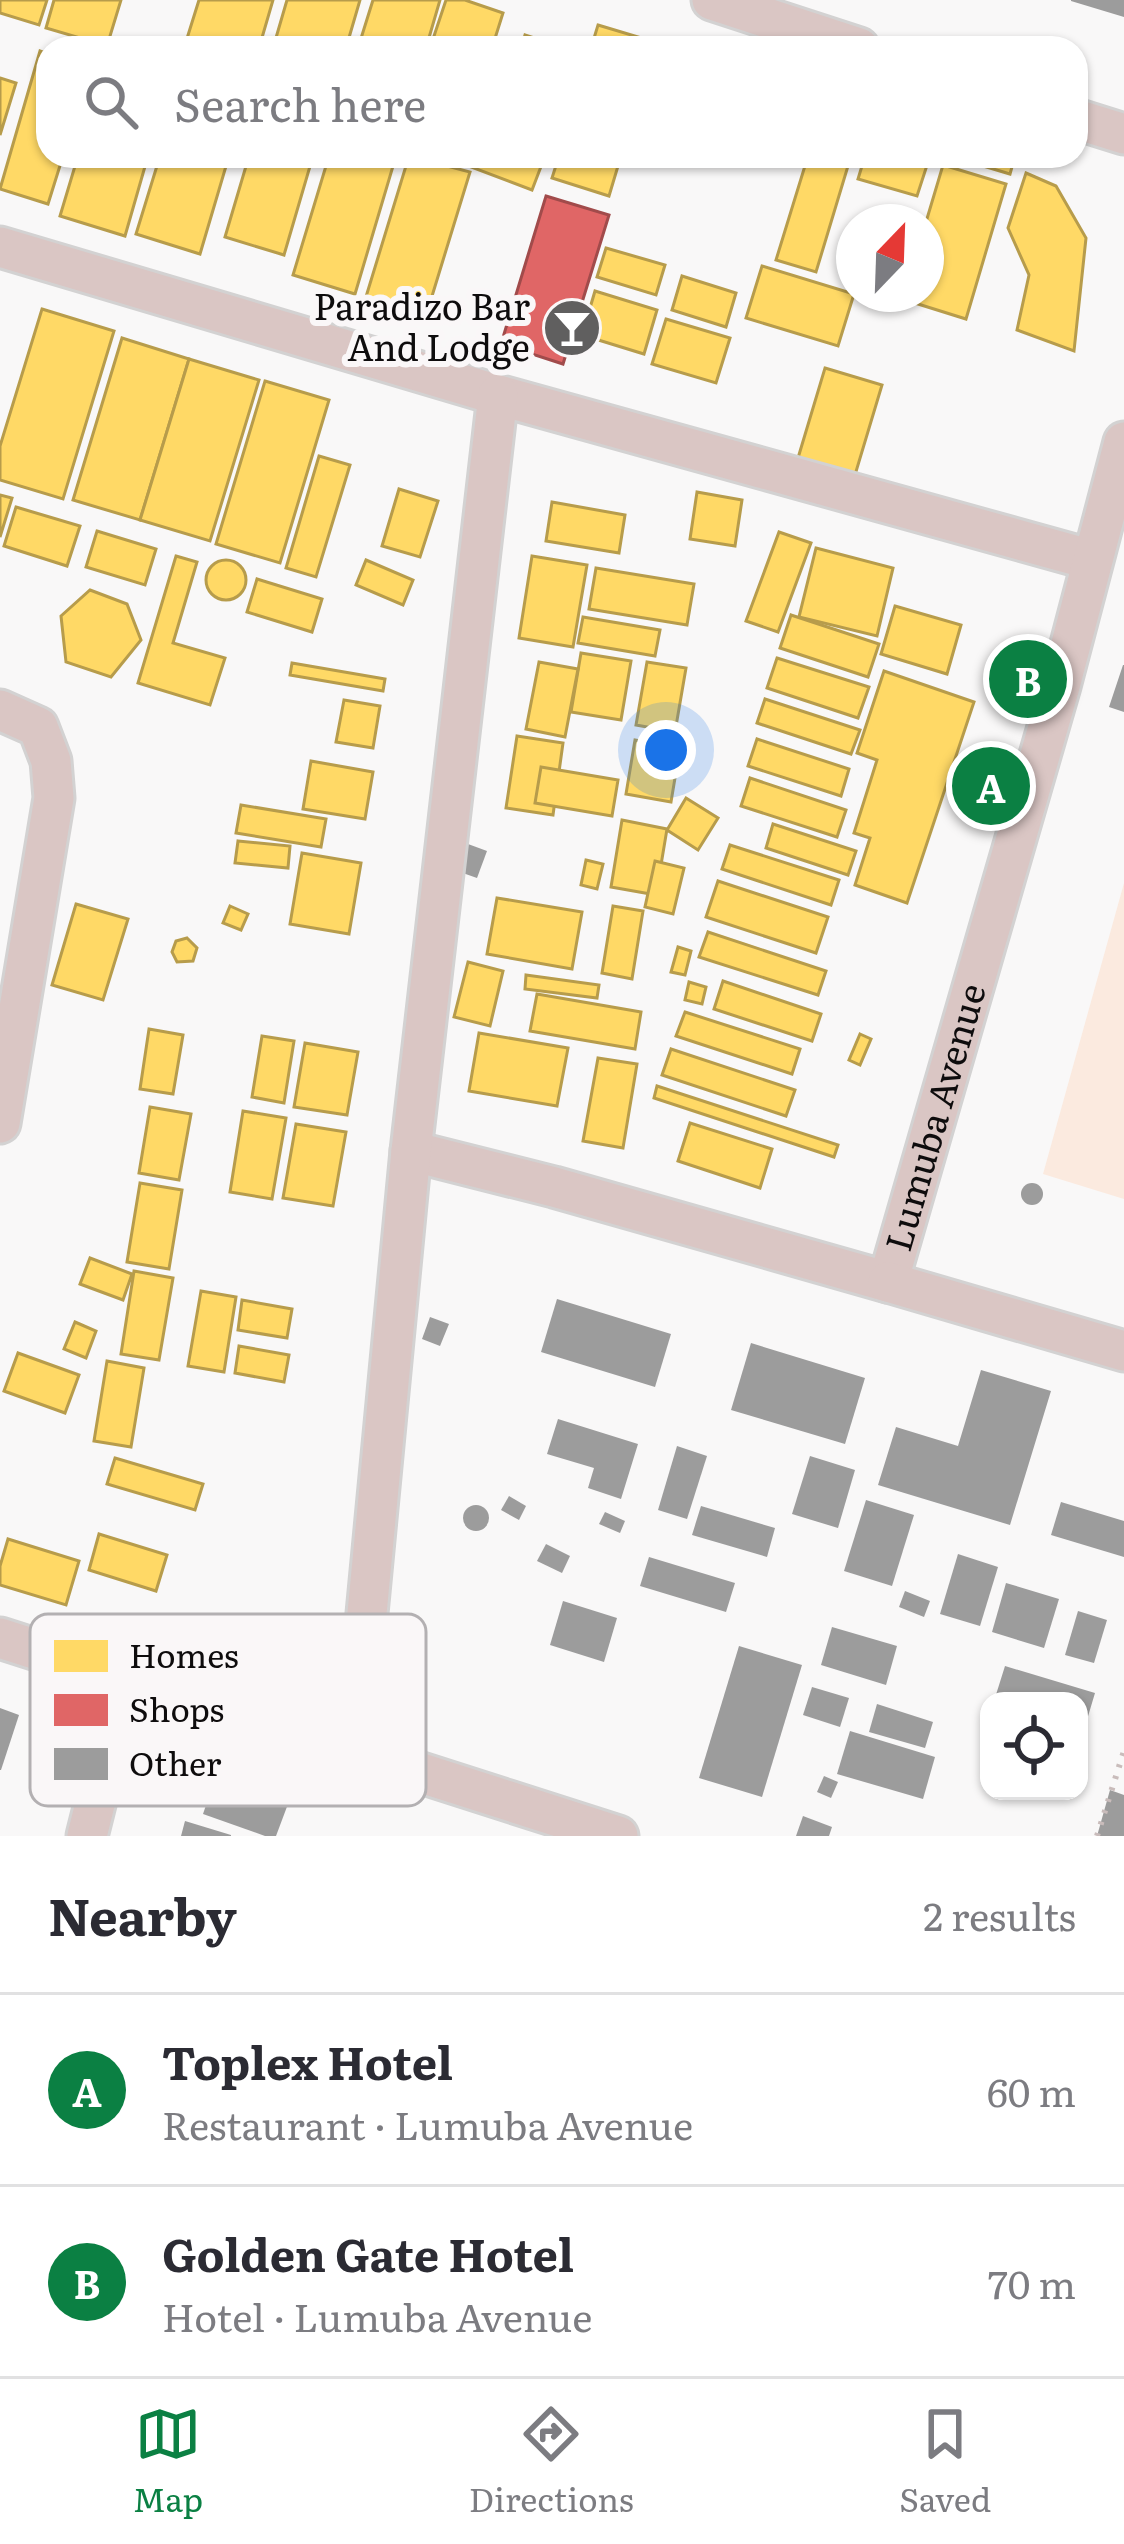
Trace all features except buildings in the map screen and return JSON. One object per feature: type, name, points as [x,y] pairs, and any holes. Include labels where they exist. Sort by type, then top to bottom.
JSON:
[{"type":"street","points":[[712,0],[822,36]]},
{"type":"street","points":[[1088,122],[1124,134]]},
{"type":"street","points":[[0,247],[498,395],[1092,560]]},
{"type":"street","points":[[367,1614],[411,1151],[498,395]]},
{"type":"street","name":"Lumuba Avenue","points":[[411,1151],[888,1282],[1060,686],[1124,442]]},
{"type":"street","points":[[0,710],[38,728],[51,760],[54,798],[0,1124]]},
{"type":"street","points":[[888,1282],[1124,1352]]},
{"type":"street","points":[[0,1638],[30,1648]]},
{"type":"street","points":[[426,1773],[618,1836]]},
{"type":"street","points":[[87,1836],[94,1806]]},
{"type":"path","points":[[1097,1836],[1124,1751]]},
{"type":"shaded area","points":[[1124,883],[1124,1199],[1043,1174]]},
{"type":"place","name":"Paradizo Bar And Lodge","points":[[572,328]]},
{"type":"place","name":"Golden Gate Hotel","points":[[1028,679]]},
{"type":"place","name":"Toplex Hotel","points":[[991,786]]}]
